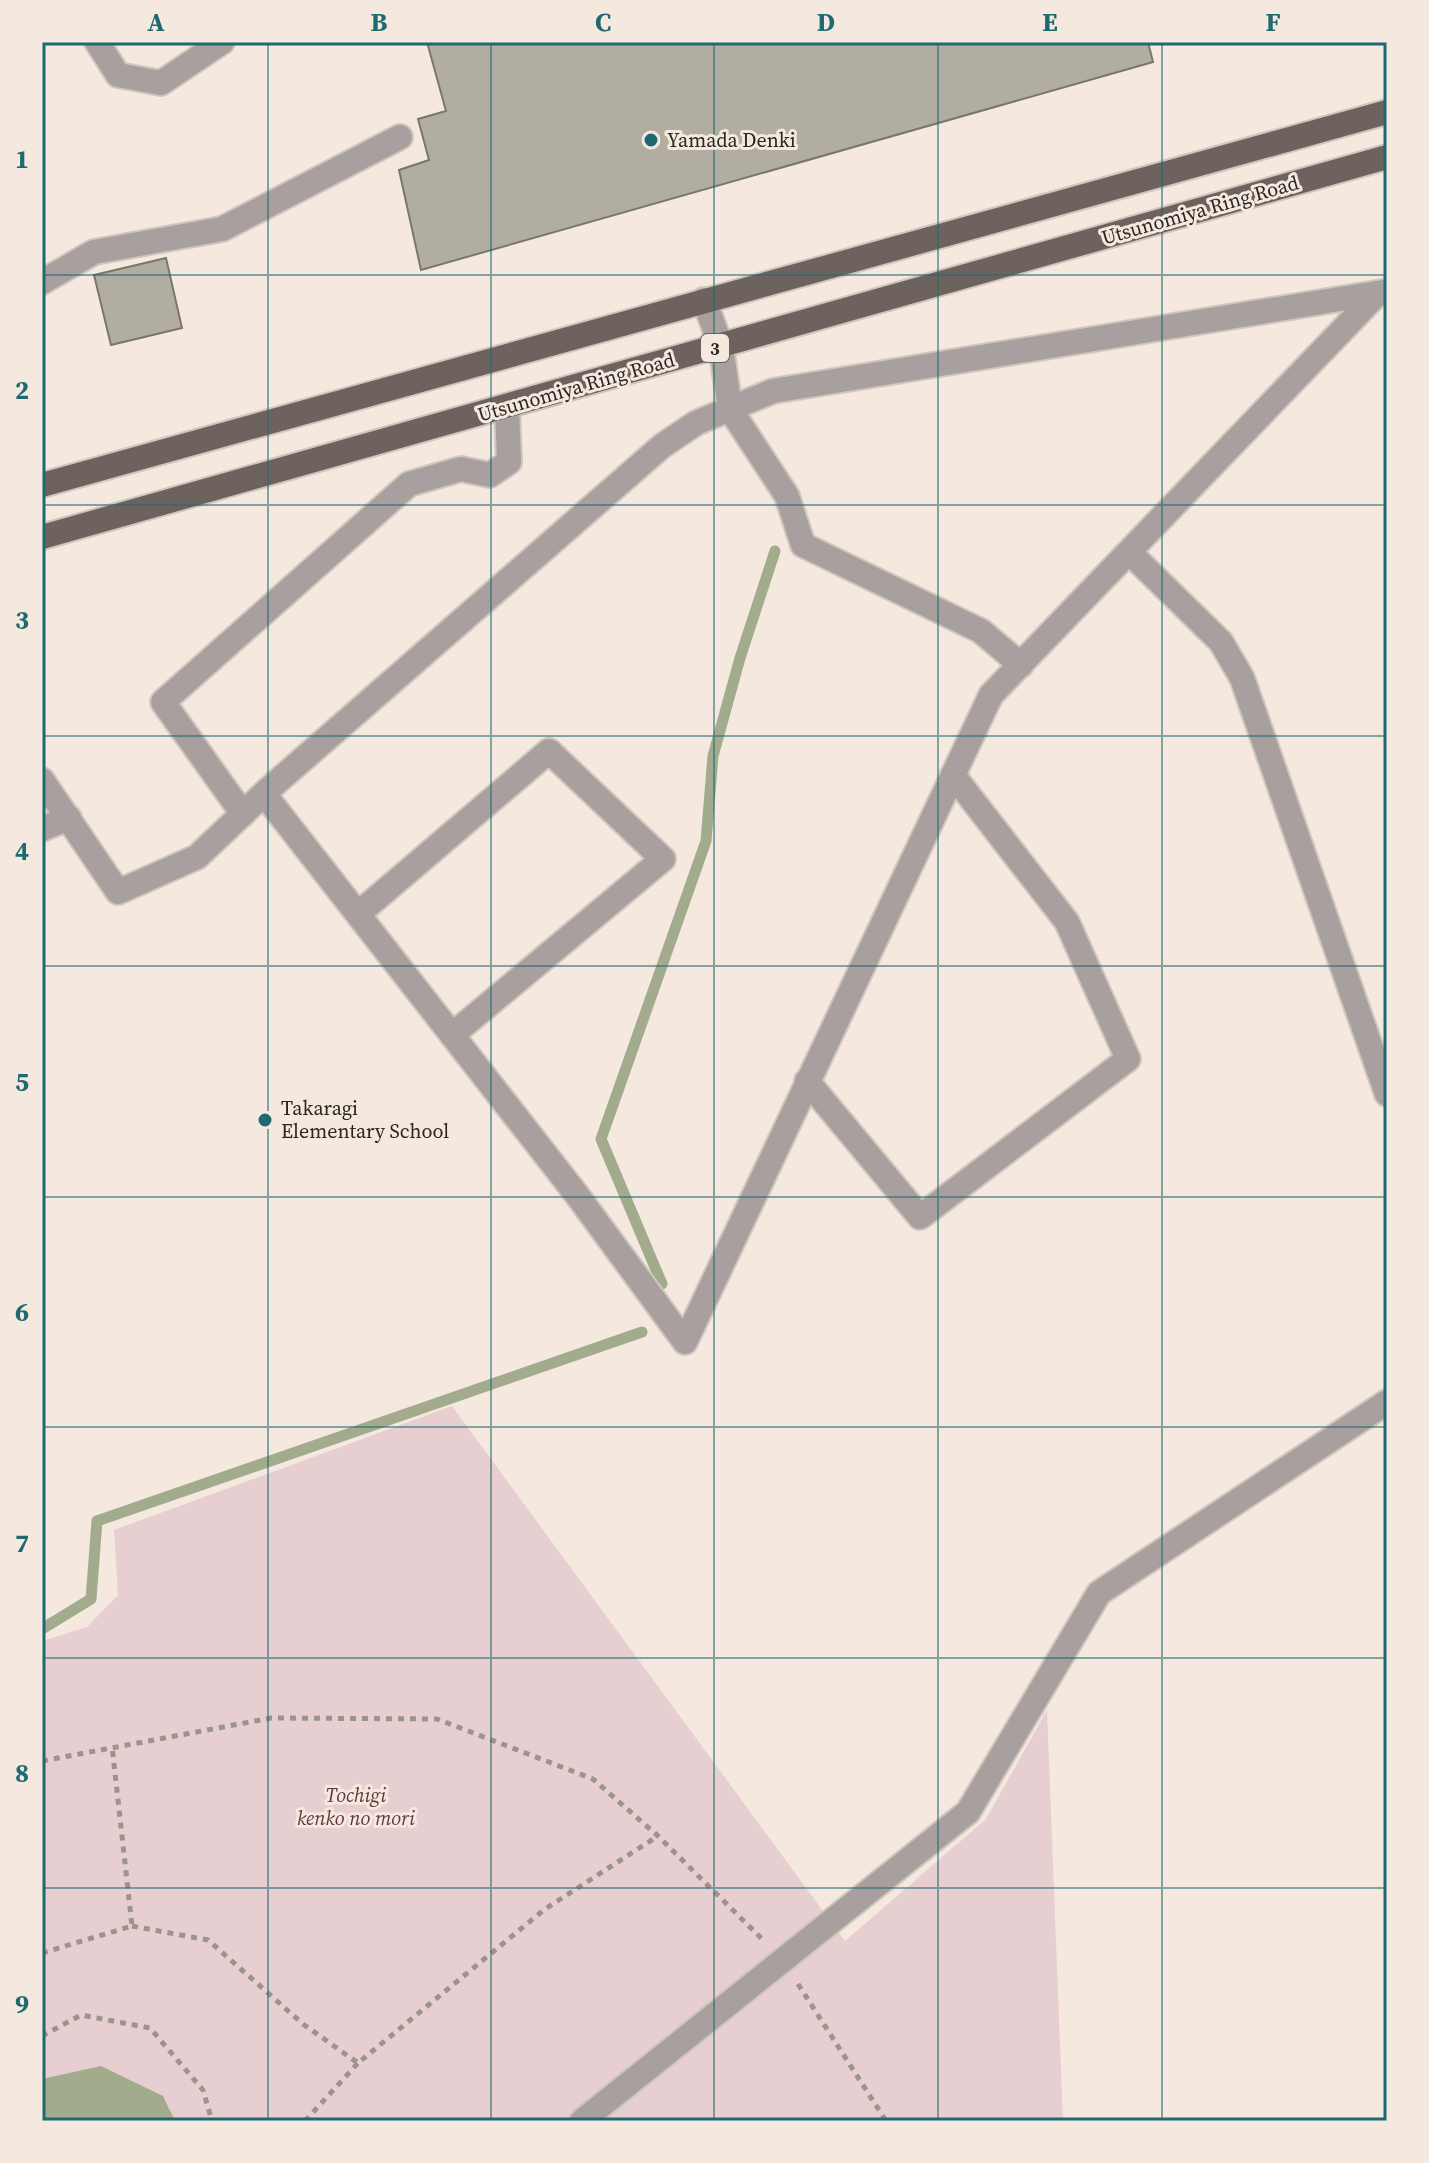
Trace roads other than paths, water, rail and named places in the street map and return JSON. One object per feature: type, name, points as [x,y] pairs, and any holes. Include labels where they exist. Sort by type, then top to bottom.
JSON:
[{"type":"main road","points":[[1332,127],[1387,99]]},
{"type":"main road","points":[[42,485],[1387,112]]},
{"type":"main road","name":"Utsunomiya Ring Road","points":[[42,537],[1387,157]]},
{"type":"main road","name":"3","points":[[1347,169],[1387,168]]},
{"type":"street","points":[[97,42],[118,75],[161,83],[222,42]]},
{"type":"street","points":[[42,282],[94,252],[222,229],[400,137]]},
{"type":"street","points":[[42,780],[118,892],[197,857],[264,794],[662,446],[696,423],[773,391],[1383,292]]},
{"type":"street","points":[[264,794],[577,1195],[685,1342],[991,695],[1383,292]]},
{"type":"street","points":[[704,300],[721,346],[730,409],[787,496],[803,545],[981,631],[1021,665]]},
{"type":"street","points":[[243,814],[163,702],[409,484],[461,469],[490,475],[509,462],[507,406]]},
{"type":"street","points":[[1131,554],[1221,642],[1242,678],[1387,1094]]},
{"type":"street","points":[[358,914],[549,751],[663,859],[452,1035]]},
{"type":"street","points":[[807,1081],[920,1217],[1128,1059],[1067,922],[953,775]]},
{"type":"street","points":[[42,829],[69,818]]},
{"type":"street","points":[[582,2121],[968,1812],[1099,1593],[1387,1402]]},
{"type":"waterway","points":[[662,1284],[601,1139],[706,841],[713,756],[740,658],[775,551]]},
{"type":"waterway","points":[[42,1629],[91,1599],[97,1521],[642,1332]]},
{"type":"place","name":"Yamada Denki","points":[[651,140]]},
{"type":"place","name":"Takaragi Elementary School","points":[[265,1120]]},
{"type":"park label","name":"Tochigi kenko no mori","points":[[356,1806]]}]
